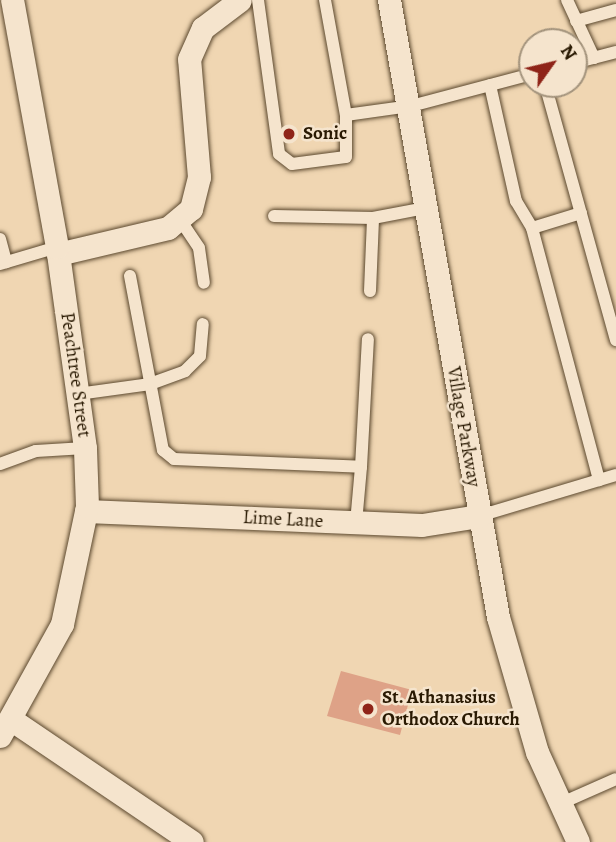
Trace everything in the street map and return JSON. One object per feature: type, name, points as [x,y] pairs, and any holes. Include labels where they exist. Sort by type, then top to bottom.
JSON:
[{"type":"street","name":"Peachtree Street","points":[[6,728],[62,624],[86,511],[85,448],[58,250],[12,0]]},
{"type":"street","points":[[58,250],[181,221],[197,194],[199,177],[189,59],[209,21],[240,0]]},
{"type":"street","name":"Village Parkway","points":[[389,0],[411,106],[479,516],[507,652],[557,805],[578,842]]},
{"type":"street","name":"Lime Lane","points":[[86,511],[422,525],[479,516]]},
{"type":"street","points":[[6,728],[192,842]]},
{"type":"lane","points":[[258,0],[279,154],[292,164],[346,157],[346,115],[325,0]]},
{"type":"lane","points":[[567,0],[594,58]]},
{"type":"lane","points":[[576,21],[616,9]]},
{"type":"lane","points":[[588,60],[616,52]]},
{"type":"lane","points":[[346,115],[411,106],[518,78]]},
{"type":"lane","points":[[490,86],[516,201],[532,228],[599,480]]},
{"type":"lane","points":[[549,98],[616,340]]},
{"type":"lane","points":[[274,216],[373,218],[426,208]]},
{"type":"lane","points":[[532,228],[581,213]]},
{"type":"lane","points":[[370,291],[373,218]]},
{"type":"lane","points":[[181,221],[199,248],[204,283]]},
{"type":"lane","points":[[0,239],[3,263],[58,250]]},
{"type":"lane","points":[[131,276],[163,450],[174,459],[360,467]]},
{"type":"lane","points":[[78,394],[150,384],[185,371],[200,356],[203,324]]},
{"type":"lane","points":[[356,523],[368,340]]},
{"type":"lane","points":[[0,464],[36,451],[85,448]]},
{"type":"lane","points":[[479,516],[616,475]]},
{"type":"lane","points":[[557,805],[616,779]]},
{"type":"building","name":"St. Athanasius Orthodox Church","points":[[341,671],[412,690],[400,735],[327,716]]},
{"type":"place","name":"Sonic","points":[[289,134]]},
{"type":"place","name":"St. Athanasius Orthodox Church","points":[[368,709]]}]
